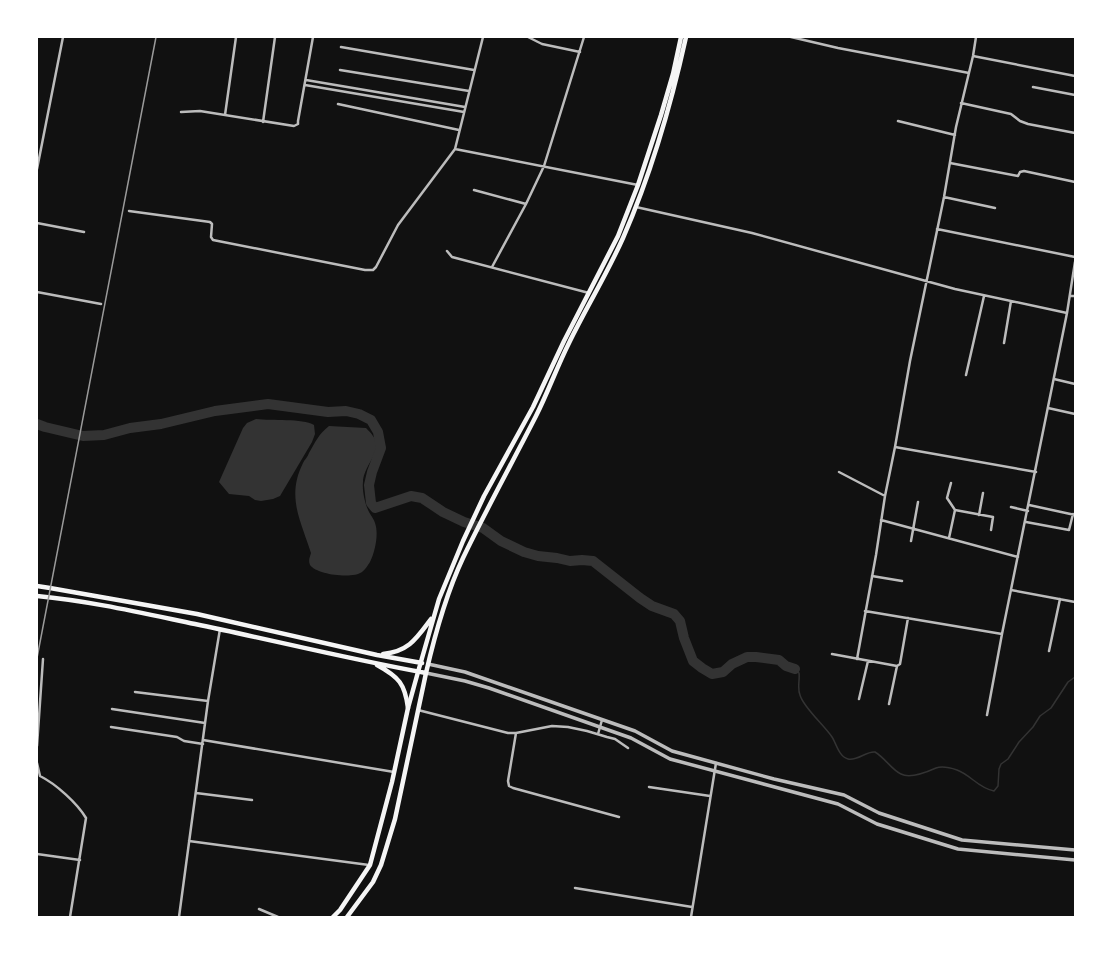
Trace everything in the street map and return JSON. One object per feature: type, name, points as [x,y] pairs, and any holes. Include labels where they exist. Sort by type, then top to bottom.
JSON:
[{"type":"main road","points":[[347,917],[373,882],[381,865],[395,819],[428,664],[446,601],[470,544],[537,414],[569,343],[605,275],[636,207],[681,37]]},
{"type":"main road","points":[[333,917],[340,910],[370,865],[420,662],[447,577],[484,496],[531,411],[564,341],[590,294],[618,236],[638,185],[644,175],[665,119],[678,75],[686,37]]},
{"type":"main road","points":[[37,586],[215,618],[377,655],[428,664]]},
{"type":"main road","points":[[37,596],[85,602],[426,673]]},
{"type":"main road","points":[[377,655],[395,653],[409,646],[417,639],[434,615]]},
{"type":"main road","points":[[214,628],[215,618]]},
{"type":"main road","points":[[373,663],[394,675],[398,679],[406,694],[408,708]]},
{"type":"street","points":[[37,169],[63,37]]},
{"type":"street","points":[[225,115],[236,37]]},
{"type":"street","points":[[262,122],[275,37]]},
{"type":"street","points":[[181,112],[200,111],[262,122],[294,126],[298,124],[313,37]]},
{"type":"street","points":[[129,211],[210,222],[213,226],[211,237],[213,240],[370,270],[376,267],[390,237],[407,212],[455,150],[483,37]]},
{"type":"street","points":[[528,37],[542,44],[580,52]]},
{"type":"street","points":[[492,267],[526,204],[544,166],[584,37]]},
{"type":"street","points":[[791,37],[838,48],[969,73]]},
{"type":"street","points":[[857,659],[910,361],[976,37]]},
{"type":"street","points":[[341,47],[474,70]]},
{"type":"street","points":[[973,56],[1075,76]]},
{"type":"street","points":[[340,70],[469,91]]},
{"type":"street","points":[[306,80],[465,108]]},
{"type":"street","points":[[305,85],[464,112]]},
{"type":"street","points":[[1033,87],[1075,95]]},
{"type":"street","points":[[962,103],[1011,114],[1020,121],[1028,124],[1075,133]]},
{"type":"street","points":[[338,104],[459,130]]},
{"type":"street","points":[[898,121],[955,135]]},
{"type":"street","points":[[455,150],[638,185]]},
{"type":"street","points":[[950,163],[1018,176],[1020,172],[1024,172],[1075,182]]},
{"type":"street","points":[[474,190],[526,204]]},
{"type":"street","points":[[944,197],[995,208]]},
{"type":"street","points":[[636,207],[752,233],[984,296],[1011,300],[1067,313]]},
{"type":"street","points":[[37,223],[84,232]]},
{"type":"street","points":[[937,229],[1075,257]]},
{"type":"street","points":[[447,251],[452,257],[590,294]]},
{"type":"street","points":[[987,715],[1067,313],[1075,262]]},
{"type":"street","points":[[37,292],[101,304]]},
{"type":"street","points":[[966,375],[984,296]]},
{"type":"street","points":[[1070,296],[1075,296]]},
{"type":"street","points":[[1004,343],[1011,300]]},
{"type":"street","points":[[1054,379],[1075,384]]},
{"type":"street","points":[[1048,408],[1075,414]]},
{"type":"street","points":[[895,447],[1036,472]]},
{"type":"street","points":[[839,472],[885,496]]},
{"type":"street","points":[[948,538],[955,510],[948,498],[951,483]]},
{"type":"street","points":[[979,515],[983,493]]},
{"type":"street","points":[[911,541],[918,502]]},
{"type":"street","points":[[1026,522],[1069,530],[1074,515],[1029,505]]},
{"type":"street","points":[[1011,508],[1028,511]]},
{"type":"street","points":[[955,510],[993,517],[991,530]]},
{"type":"street","points":[[882,520],[1018,557]]},
{"type":"street","points":[[872,576],[902,581]]},
{"type":"street","points":[[1012,590],[1075,602]]},
{"type":"street","points":[[1049,651],[1060,599]]},
{"type":"street","points":[[865,611],[1002,634]]},
{"type":"street","points":[[889,704],[897,666],[900,664],[908,618]]},
{"type":"street","points":[[179,917],[208,701],[220,629]]},
{"type":"street","points":[[832,654],[897,666]]},
{"type":"street","points":[[37,746],[43,659]]},
{"type":"street","points":[[859,699],[868,661]]},
{"type":"street","points":[[428,664],[464,672],[602,719],[635,731],[672,751],[774,779],[844,794],[879,813],[962,840],[1075,850]]},
{"type":"street","points":[[426,673],[465,681],[489,688],[631,738],[670,759],[838,804],[877,824],[958,849],[1075,860]]},
{"type":"street","points":[[135,692],[208,701]]},
{"type":"street","points":[[112,709],[206,723]]},
{"type":"street","points":[[418,710],[508,733],[516,733],[552,726],[568,727],[615,739],[628,748]]},
{"type":"street","points":[[598,734],[602,719]]},
{"type":"street","points":[[111,727],[177,737],[184,741],[203,744]]},
{"type":"street","points":[[516,733],[508,781],[509,786],[619,817]]},
{"type":"street","points":[[203,740],[394,772]]},
{"type":"street","points":[[691,917],[716,763]]},
{"type":"street","points":[[37,764],[40,776],[48,780],[69,798],[82,811],[86,818],[70,917]]},
{"type":"street","points":[[649,787],[710,796]]},
{"type":"street","points":[[196,793],[252,800]]},
{"type":"street","points":[[189,841],[370,865]]},
{"type":"street","points":[[37,854],[80,860]]},
{"type":"street","points":[[575,888],[692,907]]},
{"type":"street","points":[[259,909],[278,917]]},
{"type":"shaded area","points":[[256,419],[302,421],[314,425],[315,434],[312,442],[280,496],[261,501],[255,500],[249,496],[229,494],[219,482],[243,428],[247,423]]},
{"type":"shaded area","points":[[329,426],[366,428],[377,443],[377,449],[365,472],[363,486],[366,505],[376,527],[376,543],[370,562],[362,572],[357,574],[335,575],[320,571],[310,565],[309,560],[311,553],[297,509],[295,498],[298,475],[318,438]]},
{"type":"waterway","points":[[37,424],[83,436],[104,435],[130,428],[161,424],[215,411],[268,404],[328,412],[346,411],[359,414],[371,420],[378,432],[381,448],[369,485],[371,503],[375,508],[411,496],[422,498],[443,512],[464,522],[483,528],[501,541],[524,552],[538,556],[570,561],[593,561],[652,606],[674,614],[680,621],[684,638],[693,661],[712,674],[723,672],[732,664],[747,657],[779,660],[786,666],[795,669]]},
{"type":"waterway","points":[[795,669],[799,673],[799,692],[802,700],[832,737],[840,753],[845,758],[855,759],[868,753],[875,752],[895,770],[901,774],[909,776],[938,767],[944,767],[962,772],[983,787],[994,791],[998,786],[999,769],[1001,764],[1008,759],[1019,742],[1033,727],[1040,716],[1051,708],[1068,682],[1075,677]]},
{"type":"railway","points":[[37,658],[156,37]]}]
